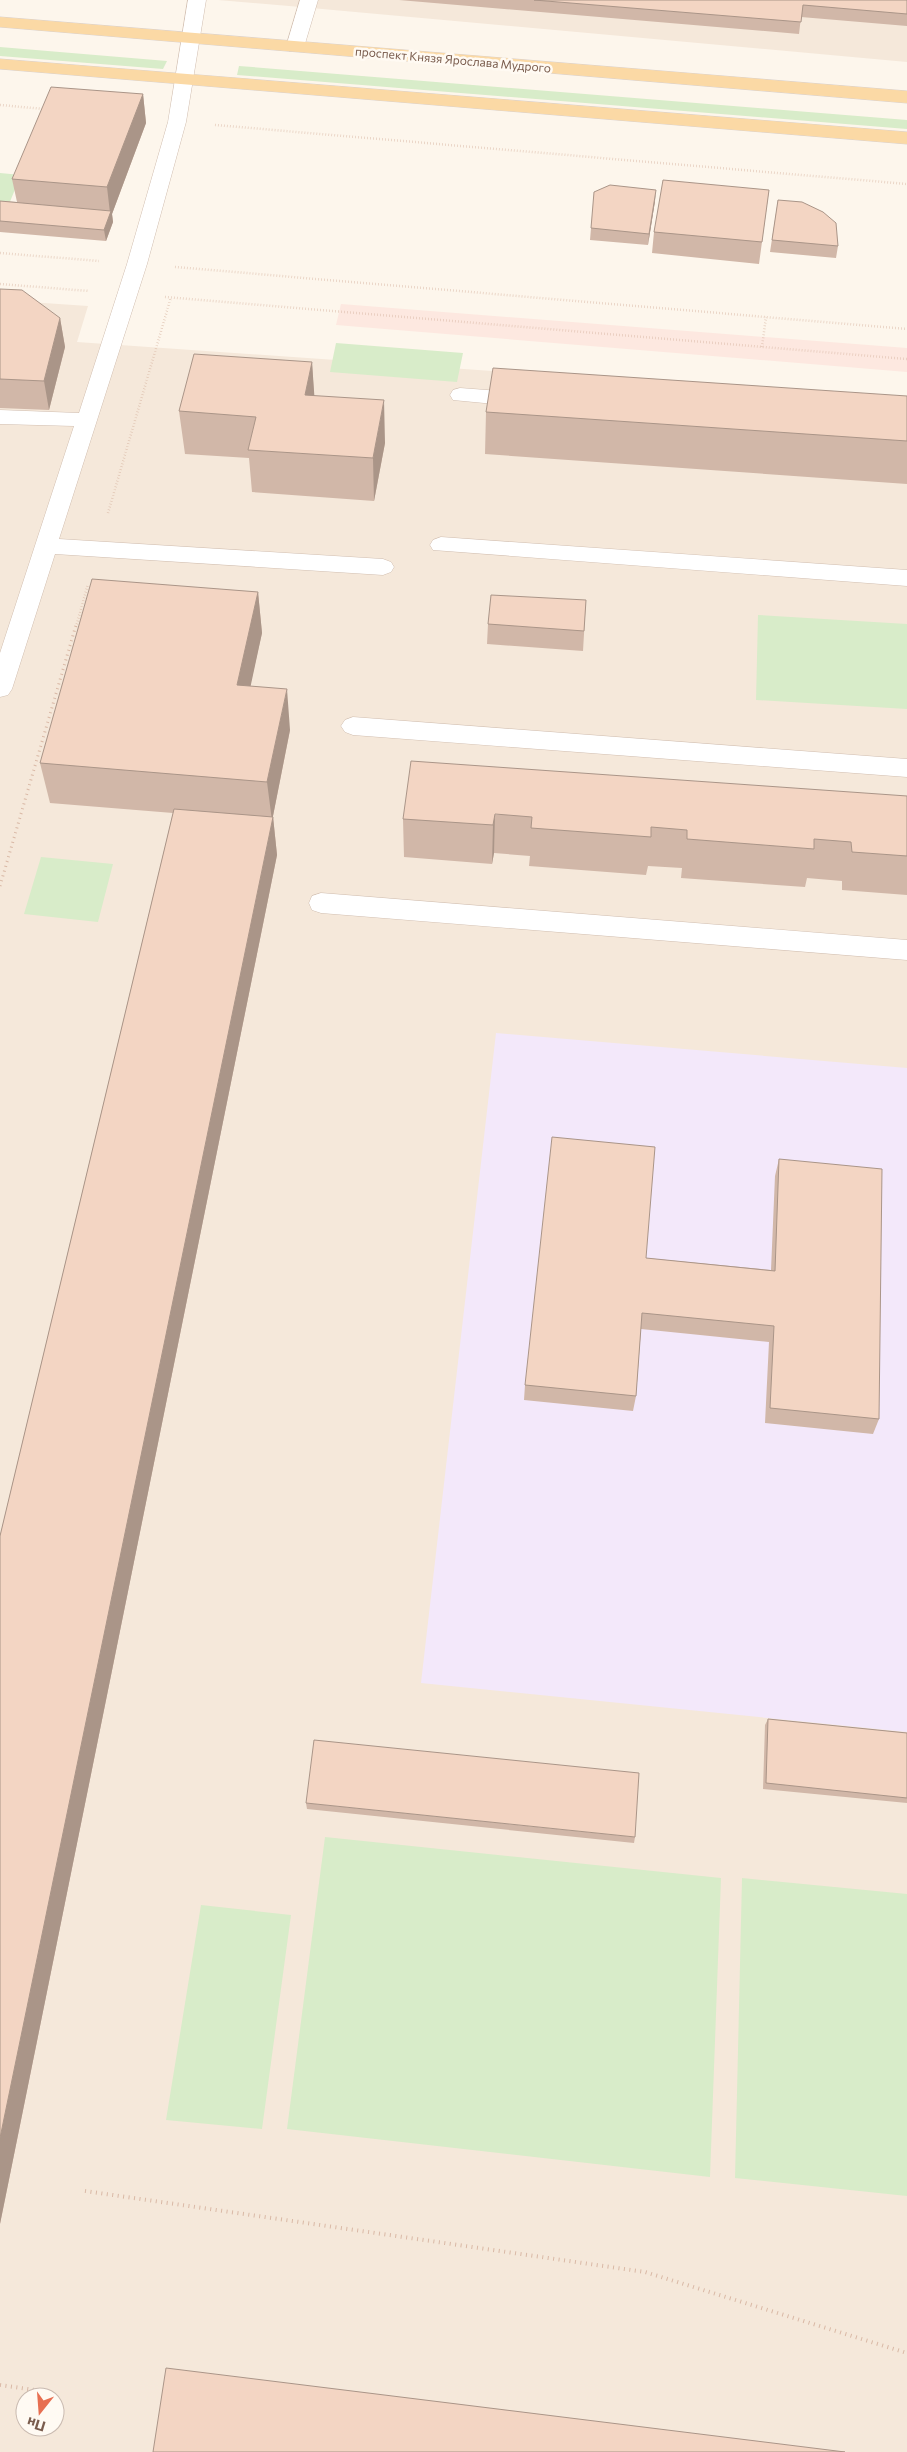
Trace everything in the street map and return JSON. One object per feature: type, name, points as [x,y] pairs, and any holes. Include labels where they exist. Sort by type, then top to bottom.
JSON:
[{"type":"main road","name":"проспект Князя Ярослава Мудрого","points":[[0,22],[907,97]]},
{"type":"main road","points":[[0,64],[907,138]]},
{"type":"street","points":[[0,689],[137,264],[177,122],[197,0]]},
{"type":"street","points":[[295,47],[309,0]]},
{"type":"street","points":[[460,395],[549,402]]},
{"type":"street","points":[[0,417],[87,420]]},
{"type":"street","points":[[441,544],[907,578]]},
{"type":"street","points":[[46,546],[383,567]]},
{"type":"street","points":[[353,726],[907,768]]},
{"type":"street","points":[[321,903],[907,950]]},
{"type":"path","points":[[0,105],[49,109]]},
{"type":"path","points":[[177,122],[907,184]]},
{"type":"path","points":[[0,253],[907,329]]},
{"type":"path","points":[[0,284],[907,359]]},
{"type":"path","points":[[0,886],[171,298]]},
{"type":"path","points":[[762,347],[766,317]]},
{"type":"path","points":[[85,2191],[645,2272],[907,2353]]},
{"type":"path","points":[[0,2385],[15,2387]]},
{"type":"shaded area","points":[[218,0],[907,0],[907,62],[289,6]]},
{"type":"shaded area","points":[[0,300],[88,306],[77,342],[907,400],[907,2452],[0,2452]]},
{"type":"shaded area","points":[[341,304],[907,348],[907,372],[336,325]]},
{"type":"shaded area","points":[[496,1033],[907,1068],[907,1732],[421,1683]]},
{"type":"green space","points":[[0,47],[167,61],[163,69],[0,56]]},
{"type":"green space","points":[[239,66],[907,120],[907,129],[237,75]]},
{"type":"green space","points":[[0,173],[21,175],[9,204],[0,203]]},
{"type":"green space","points":[[336,343],[463,353],[457,382],[330,372]]},
{"type":"green space","points":[[758,615],[907,624],[907,709],[756,700]]},
{"type":"green space","points":[[41,857],[113,864],[98,922],[24,914]]},
{"type":"green space","points":[[325,1837],[721,1878],[710,2177],[287,2129]]},
{"type":"green space","points":[[742,1878],[907,1894],[907,2196],[735,2178]]},
{"type":"green space","points":[[201,1905],[291,1915],[262,2129],[166,2120]]},
{"type":"building","points":[[534,0],[907,0],[907,14],[803,5],[801,22]]},
{"type":"building","points":[[51,87],[143,94],[107,187],[12,179]]},
{"type":"building","points":[[663,180],[769,190],[762,242],[654,232]]},
{"type":"building","points":[[610,185],[656,190],[649,234],[591,228],[594,192]]},
{"type":"building","points":[[778,200],[802,202],[823,212],[836,223],[838,246],[772,240]]},
{"type":"building","points":[[0,201],[111,211],[104,230],[0,221]]},
{"type":"building","points":[[0,289],[22,290],[60,318],[44,381],[0,379]]},
{"type":"building","points":[[194,354],[312,362],[305,395],[384,400],[373,458],[248,450],[256,417],[179,411]]},
{"type":"building","points":[[493,368],[907,396],[907,441],[486,412]]},
{"type":"building","points":[[92,579],[258,592],[237,685],[287,689],[267,782],[40,763]]},
{"type":"building","points":[[491,595],[586,600],[584,631],[488,624]]},
{"type":"building","points":[[411,761],[907,796],[907,856],[852,852],[851,842],[814,839],[814,849],[687,839],[687,830],[651,827],[651,837],[531,828],[532,817],[495,814],[493,825],[403,819]]},
{"type":"building","points":[[174,809],[273,817],[0,2138],[0,1536]]},
{"type":"building","points":[[552,1137],[655,1147],[646,1258],[775,1271],[779,1159],[882,1169],[879,1419],[770,1408],[774,1326],[642,1313],[636,1396],[525,1385]]},
{"type":"building","points":[[768,1719],[907,1733],[907,1798],[766,1783]]},
{"type":"building","points":[[314,1740],[639,1773],[635,1837],[306,1803]]},
{"type":"building","points":[[166,2368],[845,2452],[153,2452]]}]
